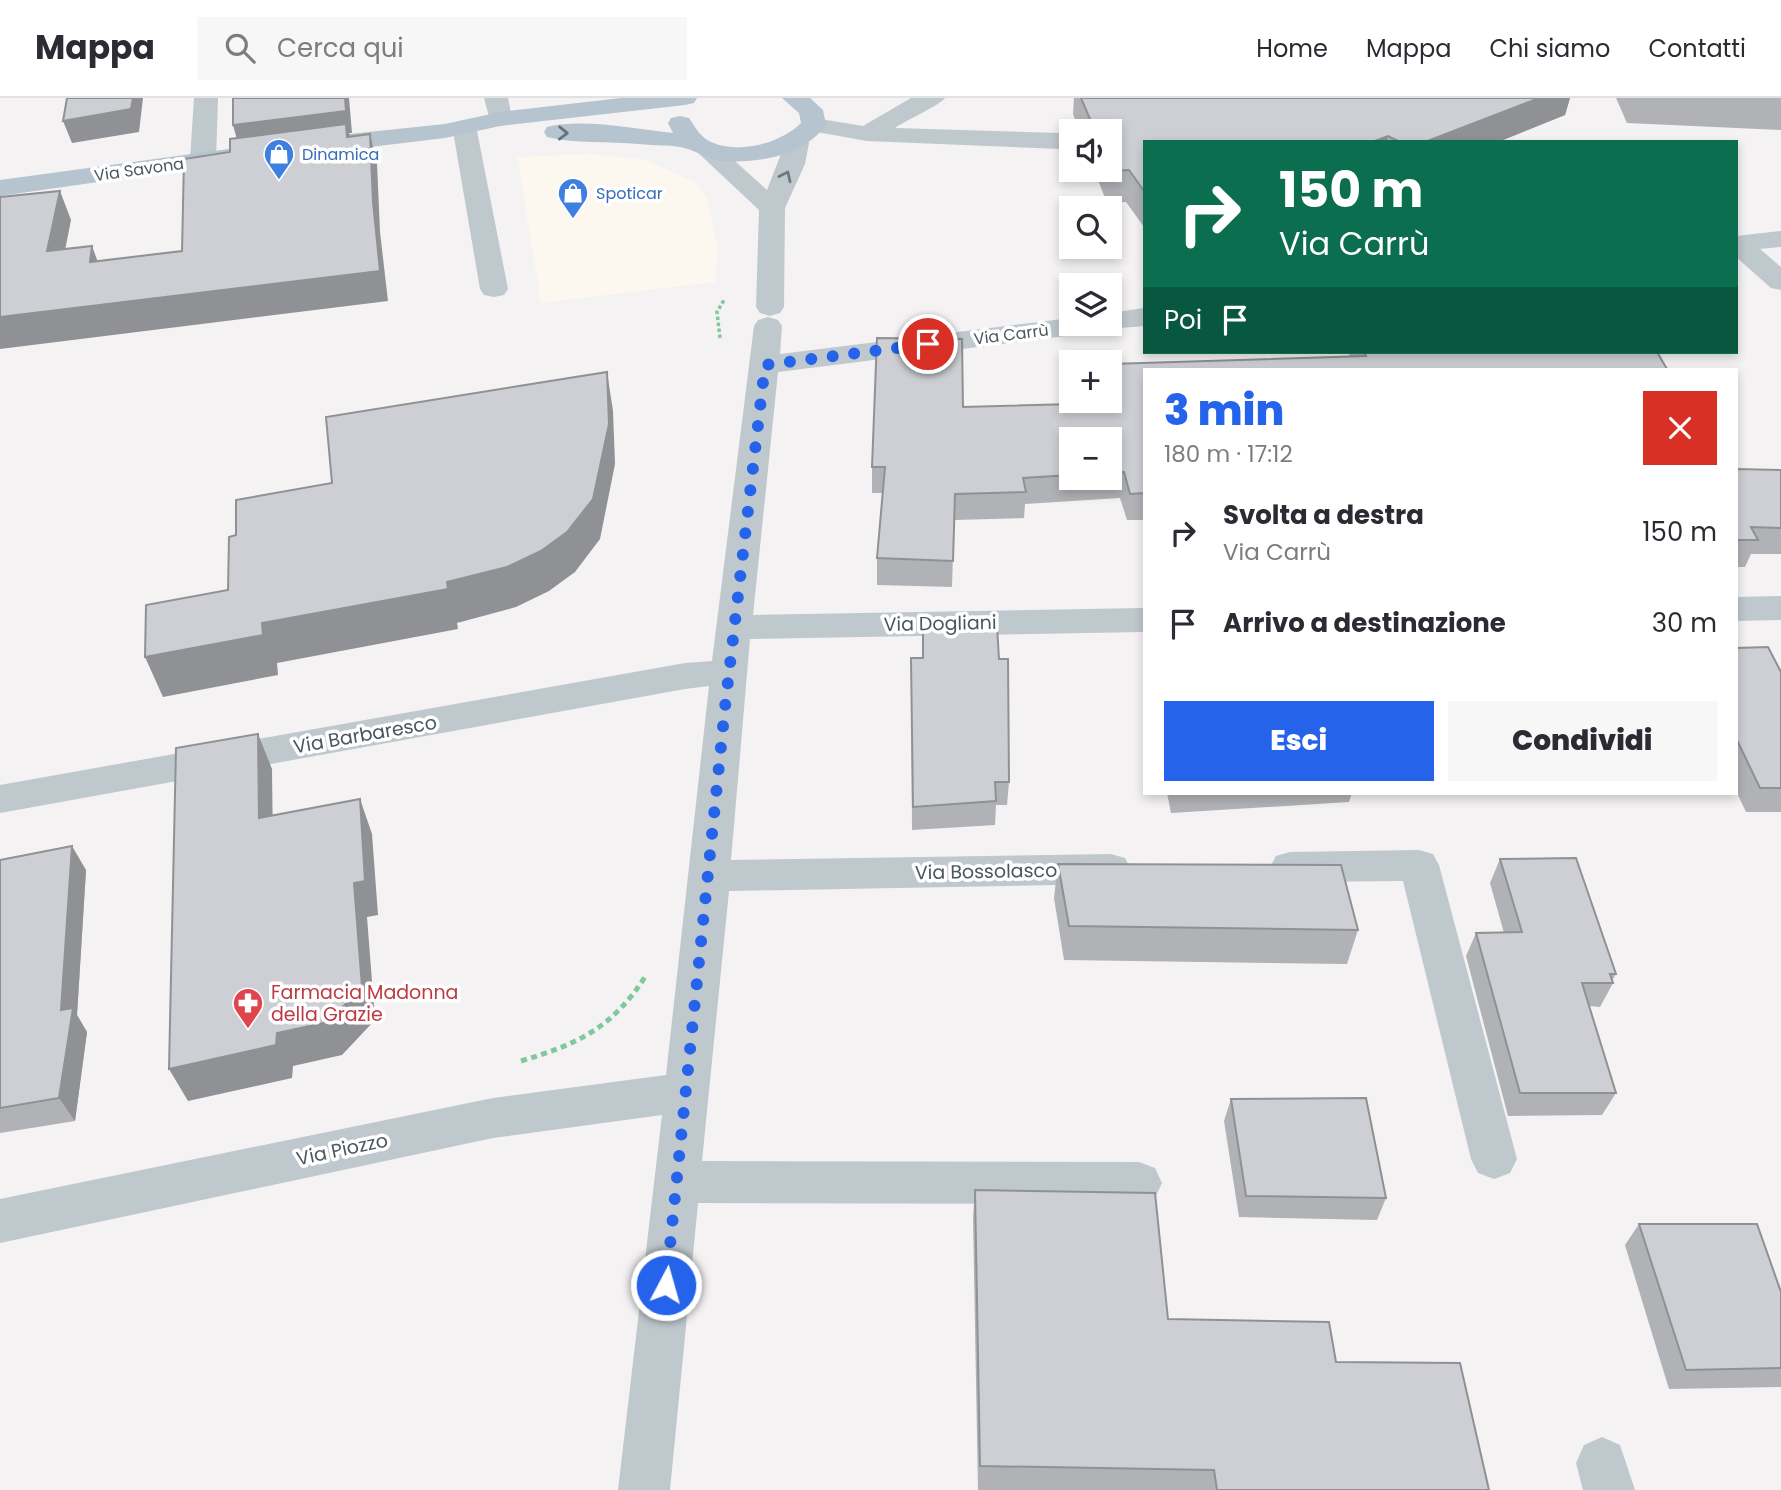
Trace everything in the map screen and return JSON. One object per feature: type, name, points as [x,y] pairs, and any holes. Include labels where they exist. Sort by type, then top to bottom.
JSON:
[{"type":"main road","points":[[455,131],[498,109],[685,98]]},
{"type":"main road","points":[[699,145],[682,132],[680,122],[684,112],[706,98]]},
{"type":"main road","points":[[296,148],[455,131],[606,133],[753,154],[777,150],[814,123],[811,110],[794,98]]},
{"type":"main road","name":"Via Savona","points":[[0,188],[256,153]]},
{"type":"street","points":[[203,160],[206,98]]},
{"type":"street","points":[[867,134],[917,104],[933,98]]},
{"type":"street","points":[[644,1490],[765,365],[772,208],[814,123],[867,134],[1059,141]]},
{"type":"street","points":[[455,131],[494,289]]},
{"type":"street","points":[[699,145],[772,208]]},
{"type":"street","points":[[1738,244],[1781,239]]},
{"type":"street","points":[[1738,245],[1781,282]]},
{"type":"street","points":[[1122,320],[1143,317]]},
{"type":"street","name":"Via Carrù","points":[[765,365],[1059,328]]},
{"type":"street","points":[[1738,609],[1781,608]]},
{"type":"street","name":"Via Dogliani","points":[[736,627],[1143,620]]},
{"type":"street","name":"Via Barbaresco","points":[[0,799],[685,676],[730,671]]},
{"type":"street","points":[[1252,867],[1419,865],[1494,1159]]},
{"type":"street","name":"Via Bossolasco","points":[[710,876],[1141,869]]},
{"type":"street","name":"Via Piozzo","points":[[0,1222],[493,1118],[686,1092]]},
{"type":"street","points":[[678,1182],[1139,1183]]},
{"type":"path","points":[[723,347],[717,312],[727,296]]},
{"type":"path","points":[[493,1118],[488,1071],[569,1046],[605,1025],[629,1004],[645,976]]},
{"type":"shaded area","points":[[590,154],[645,160],[695,182],[708,201],[718,250],[715,282],[541,303],[517,157]]},
{"type":"building","points":[[67,98],[133,98],[131,109],[63,121]]},
{"type":"building","points":[[233,98],[345,98],[346,111],[233,125]]},
{"type":"building","points":[[1081,98],[1539,98],[1430,140],[1396,140],[1388,136],[1377,140],[1143,140],[1143,190],[1129,170],[1122,170],[1122,119],[1090,119]]},
{"type":"building","points":[[346,124],[347,137],[370,134],[380,271],[0,317],[0,197],[60,191],[47,251],[92,246],[90,262],[182,251],[184,159],[230,152],[230,139]]},
{"type":"building","points":[[877,338],[962,339],[963,407],[1059,404],[1059,413],[1122,413],[1122,364],[1366,356],[1365,354],[1658,354],[1666,368],[1143,368],[1143,493],[1130,494],[1122,472],[1122,427],[1059,427],[1059,476],[1023,478],[1026,492],[955,494],[953,561],[877,558],[885,467],[872,467]]},
{"type":"building","points":[[607,372],[609,424],[593,499],[567,532],[541,551],[507,567],[447,582],[448,589],[262,623],[263,635],[145,657],[146,605],[228,590],[229,537],[236,535],[236,500],[332,483],[326,417]]},
{"type":"building","points":[[1738,469],[1781,470],[1781,528],[1751,527],[1758,540],[1738,540]]},
{"type":"building","points":[[923,626],[997,626],[999,659],[1008,659],[1009,782],[995,782],[996,801],[913,807],[911,658],[923,658]]},
{"type":"building","points":[[1768,647],[1781,672],[1781,788],[1760,788],[1738,742],[1738,648]]},
{"type":"building","points":[[258,734],[259,818],[360,799],[365,881],[354,883],[362,987],[328,1022],[277,1033],[276,1045],[169,1069],[176,748]]},
{"type":"building","points":[[72,846],[61,1010],[73,1008],[59,1098],[0,1108],[0,860]]},
{"type":"building","points":[[1576,858],[1616,974],[1610,974],[1613,983],[1582,983],[1616,1093],[1520,1093],[1476,933],[1522,932],[1500,859]]},
{"type":"building","points":[[1058,864],[1341,865],[1358,930],[1069,926]]},
{"type":"building","points":[[1366,1098],[1386,1198],[1246,1196],[1231,1099]]},
{"type":"building","points":[[975,1190],[1155,1193],[1168,1319],[1329,1322],[1336,1362],[1460,1363],[1489,1490],[1217,1490],[1214,1470],[980,1466]]},
{"type":"building","points":[[1639,1224],[1757,1224],[1781,1292],[1781,1368],[1686,1370]]},
{"type":"place","name":"Dinamica","points":[[279,181]]},
{"type":"place","name":"Spoticar","points":[[573,220]]},
{"type":"place","name":"Farmacia Madonna della Grazie","points":[[248,1030]]},
{"type":"route","points":[[666,1285],[710,876],[725,707],[765,365],[928,344]]}]
